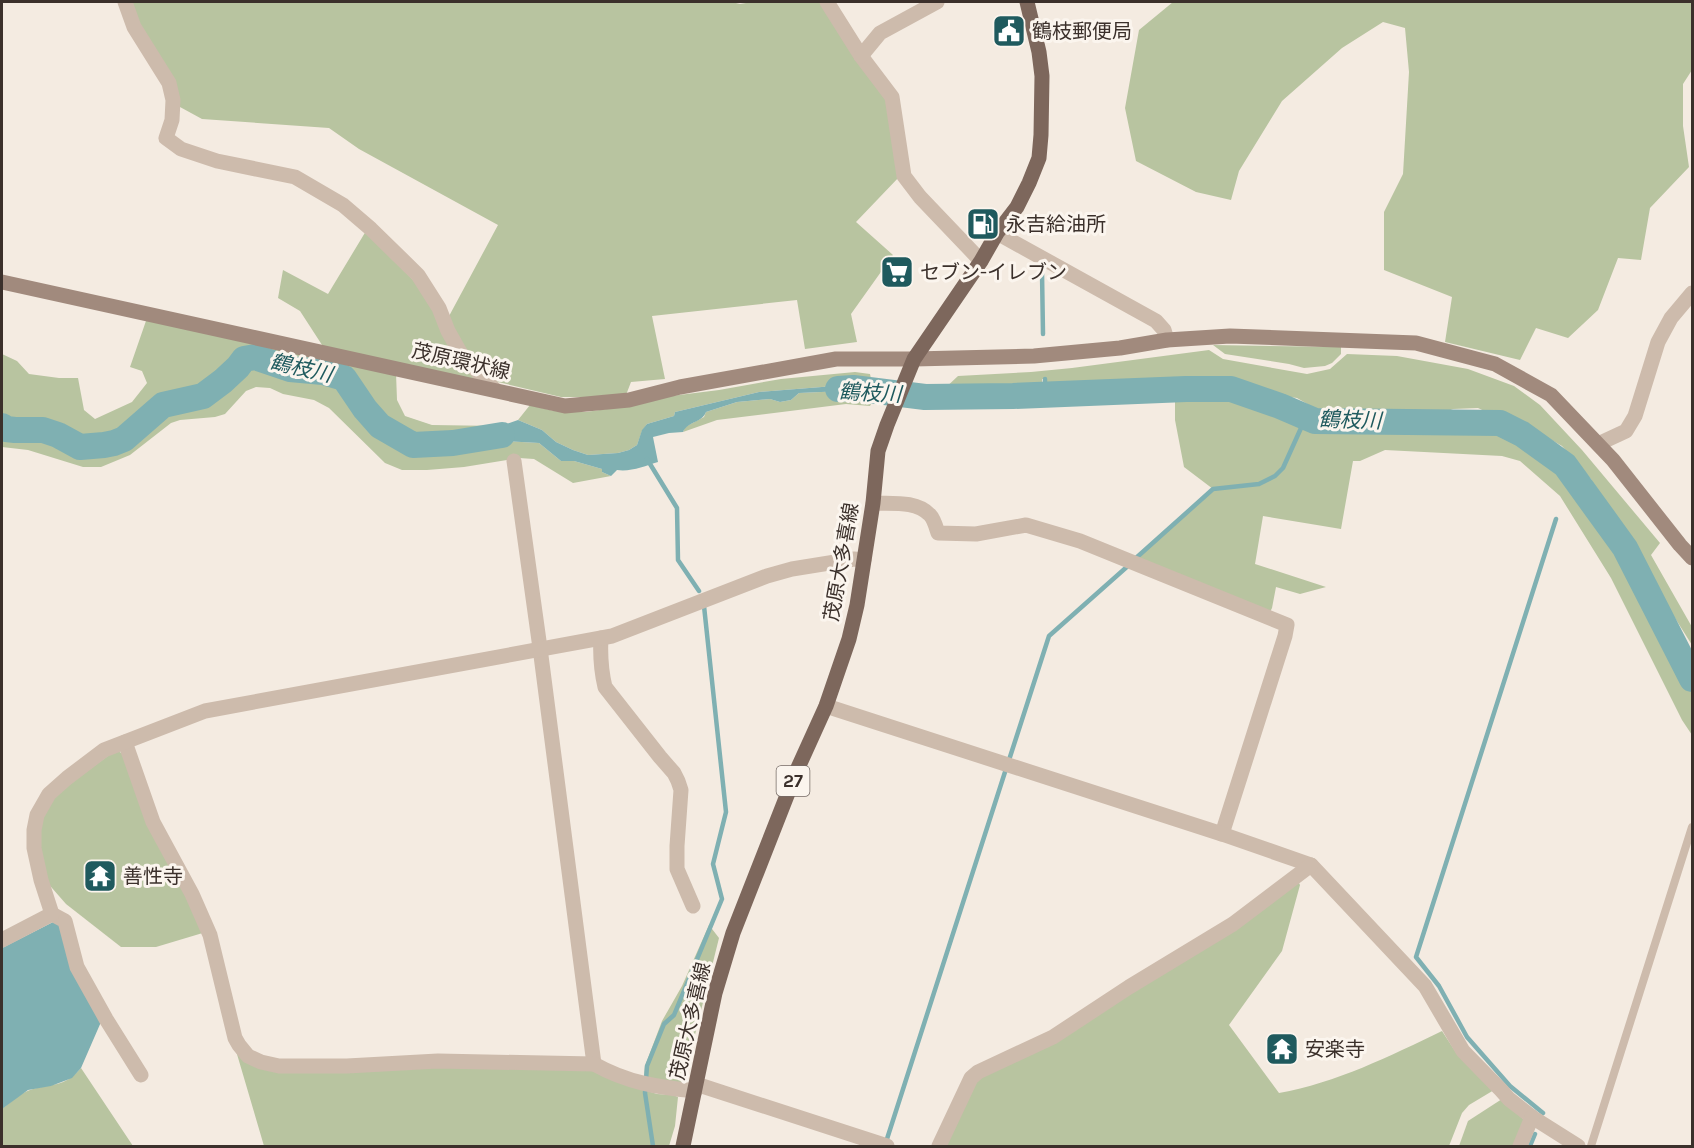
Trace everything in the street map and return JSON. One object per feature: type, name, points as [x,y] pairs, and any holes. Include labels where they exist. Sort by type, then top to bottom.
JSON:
[{"type":"main road","name":"茂原大多喜線","points":[[683,1146],[715,993],[733,933],[797,770],[826,706],[849,639],[857,605],[873,503],[878,451],[915,359],[1017,207],[1038,158],[1041,135],[1042,76],[1028,2]]},
{"type":"main road","name":"茂原環状線","points":[[2,282],[565,406],[629,400],[680,387],[836,359],[1034,356],[1120,348],[1167,340],[1230,336],[1416,343],[1495,364],[1551,395],[1613,460],[1692,558]]},
{"type":"street","points":[[125,2],[134,27],[169,83],[173,100],[166,138],[181,149],[217,161],[295,177],[343,205],[418,275],[439,308],[448,331],[461,354],[495,390]]},
{"type":"street","points":[[827,2],[861,56],[892,97],[904,176],[920,197],[981,261]]},
{"type":"street","points":[[861,56],[880,33],[938,2]]},
{"type":"street","points":[[998,233],[1156,321],[1164,330],[1167,340]]},
{"type":"street","points":[[1598,444],[1626,431],[1635,416],[1658,342],[1671,318],[1692,293]]},
{"type":"street","points":[[514,461],[594,1064]]},
{"type":"street","points":[[873,503],[914,505],[924,509],[932,516],[938,532],[976,534],[1026,525],[1080,541],[1287,625],[1222,834]]},
{"type":"street","points":[[141,1075],[77,967],[65,921],[52,914],[34,848],[37,815],[49,794],[104,750],[205,711],[612,636],[767,576],[854,559],[864,560]]},
{"type":"street","points":[[601,638],[600,659],[605,687],[674,772],[681,790],[677,869],[693,906]]},
{"type":"street","points":[[826,706],[1311,865],[1425,987],[1463,1051],[1509,1099],[1532,1117],[1578,1146]]},
{"type":"street","points":[[125,742],[153,822],[192,894],[210,935],[235,1038],[248,1056],[279,1066],[347,1066],[438,1061],[594,1064],[614,1075],[634,1082],[665,1088],[695,1088],[886,1146]]},
{"type":"street","points":[[939,1146],[971,1078],[978,1072],[1053,1037],[1129,987],[1233,924],[1311,865]]},
{"type":"street","points":[[2,939],[52,914]]},
{"type":"street","points":[[1520,1146],[1532,1117]]},
{"type":"lane","points":[[1591,1146],[1692,827]]},
{"type":"green space","points":[[130,2],[732,2],[740,4],[823,2],[887,98],[900,176],[856,222],[893,255],[851,314],[857,342],[805,349],[797,300],[652,316],[665,379],[631,382],[626,395],[612,397],[561,397],[498,382],[471,358],[448,318],[498,225],[359,149],[329,128],[202,119],[180,107],[134,18]]},
{"type":"green space","points":[[1173,2],[1692,2],[1692,70],[1683,84],[1683,126],[1689,167],[1650,208],[1641,260],[1618,258],[1598,310],[1568,338],[1536,328],[1520,360],[1445,342],[1452,297],[1384,270],[1384,212],[1403,174],[1409,72],[1405,28],[1383,22],[1342,48],[1282,101],[1239,171],[1231,200],[1196,192],[1136,161],[1125,108],[1139,30]]},
{"type":"green space","points":[[366,231],[415,282],[476,380],[324,348],[300,311],[278,298],[283,270],[328,294]]},
{"type":"green space","points":[[147,318],[396,373],[397,400],[405,416],[432,425],[499,426],[467,438],[468,443],[503,441],[539,443],[561,461],[574,461],[602,469],[602,472],[611,476],[573,483],[534,459],[519,458],[464,467],[402,470],[385,463],[329,408],[314,400],[283,394],[270,388],[256,387],[246,391],[225,414],[171,423],[130,455],[101,467],[83,467],[28,450],[2,447],[2,354],[17,361],[29,374],[78,378],[84,410],[95,419],[132,402],[147,383],[142,371],[130,367]]},
{"type":"green space","points":[[1213,345],[1341,347],[1341,354],[1325,366],[1304,368],[1225,354]]},
{"type":"green space","points":[[1209,350],[1223,359],[1307,374],[1330,369],[1347,354],[1397,356],[1468,369],[1514,386],[1540,405],[1582,450],[1660,543],[1651,555],[1692,627],[1692,645],[1622,534],[1604,500],[1598,496],[1591,479],[1562,446],[1478,408],[1411,411],[1399,416],[1329,414],[1297,398],[1263,393],[1228,376],[1222,383],[1121,384],[1118,387],[1046,389],[1046,379],[1042,379],[1042,389],[941,394],[958,376],[1072,368]]},
{"type":"green space","points":[[855,372],[870,374],[872,383],[759,392],[675,412],[674,416],[647,424],[637,445],[618,453],[588,455],[556,442],[542,430],[518,420],[530,405],[554,411],[586,412],[781,379]]},
{"type":"green space","points":[[855,392],[863,398],[864,404],[871,404],[870,406],[846,404],[717,420],[683,432],[685,427],[704,417],[706,412],[737,402],[770,399],[780,402],[791,400],[799,393]]},
{"type":"green space","points":[[1175,393],[1231,393],[1317,424],[1345,429],[1408,424],[1498,427],[1521,436],[1569,476],[1596,512],[1692,689],[1692,735],[1682,720],[1611,578],[1560,496],[1520,461],[1502,456],[1385,450],[1360,461],[1353,461],[1341,529],[1263,516],[1255,564],[1326,587],[1300,594],[1276,587],[1270,612],[1136,558],[1213,489],[1184,467],[1175,420]]},
{"type":"green space","points":[[1692,645],[1692,671],[1688,663]]},
{"type":"green space","points":[[116,750],[125,755],[206,932],[156,947],[121,947],[66,904],[45,880],[39,851],[39,826],[53,796]]},
{"type":"green space","points":[[1298,881],[1300,885],[1282,951],[1229,1025],[1279,1093],[1342,1076],[1442,1031],[1457,1054],[1494,1090],[1469,1105],[1462,1113],[1449,1146],[943,1146],[975,1078]]},
{"type":"green space","points":[[709,925],[719,938],[683,1083],[644,1081],[645,1066],[662,1021],[682,986]]},
{"type":"green space","points":[[234,1044],[248,1059],[588,1067],[617,1081],[657,1094],[678,1097],[675,1126],[669,1146],[264,1146]]},
{"type":"green space","points":[[81,1068],[133,1146],[2,1146],[2,1109],[26,1091],[63,1082]]},
{"type":"green space","points":[[1502,1099],[1525,1121],[1514,1146],[1459,1146],[1468,1121]]},
{"type":"water","points":[[872,383],[874,394],[871,404],[864,404],[863,398],[855,392],[799,393],[791,400],[737,402],[706,412],[683,432],[653,437],[658,462],[633,469],[617,470],[611,476],[602,472],[602,469],[574,461],[561,461],[539,443],[503,441],[468,444],[466,438],[518,420],[542,430],[556,442],[588,455],[618,453],[637,445],[642,430],[647,424],[674,416],[675,412],[759,392]]},
{"type":"water","points":[[57,920],[101,1022],[81,1068],[72,1078],[51,1086],[28,1090],[2,1109],[2,948]]},
{"type":"waterway","points":[[1042,272],[1043,334]]},
{"type":"waterway","name":"鶴枝川","points":[[2,426],[15,430],[43,430],[80,447],[114,443],[124,439],[163,405],[203,396],[223,381],[244,359],[255,357],[290,369],[323,372],[344,378],[380,426],[413,445],[453,443],[502,435]]},
{"type":"waterway","points":[[1045,379],[1045,394]]},
{"type":"waterway","name":"鶴枝川","points":[[838,389],[853,388],[925,397],[1231,389],[1315,421],[1500,423],[1522,434],[1565,465],[1625,548],[1692,679]]},
{"type":"waterway","points":[[1136,558],[1213,489],[1259,484],[1275,476],[1283,468],[1306,417]]},
{"type":"waterway","points":[[647,459],[677,508],[678,560],[699,591]]},
{"type":"waterway","points":[[1543,1113],[1510,1086],[1467,1037],[1439,986],[1416,957],[1556,519]]},
{"type":"waterway","points":[[1009,760],[1049,636],[1129,565]]},
{"type":"waterway","points":[[653,1146],[645,1093],[647,1066],[664,1024],[674,1015],[722,899],[713,864],[726,812],[704,606]]},
{"type":"waterway","points":[[886,1142],[1005,772]]},
{"type":"waterway","points":[[1530,1146],[1535,1134]]},
{"type":"place","name":"鶴枝郵便局","points":[[1009,31]]},
{"type":"place","name":"永吉給油所","points":[[983,224]]},
{"type":"place","name":"セブン-イレブン","points":[[897,272]]},
{"type":"place","name":"善性寺","points":[[100,876]]},
{"type":"place","name":"安楽寺","points":[[1282,1049]]}]
